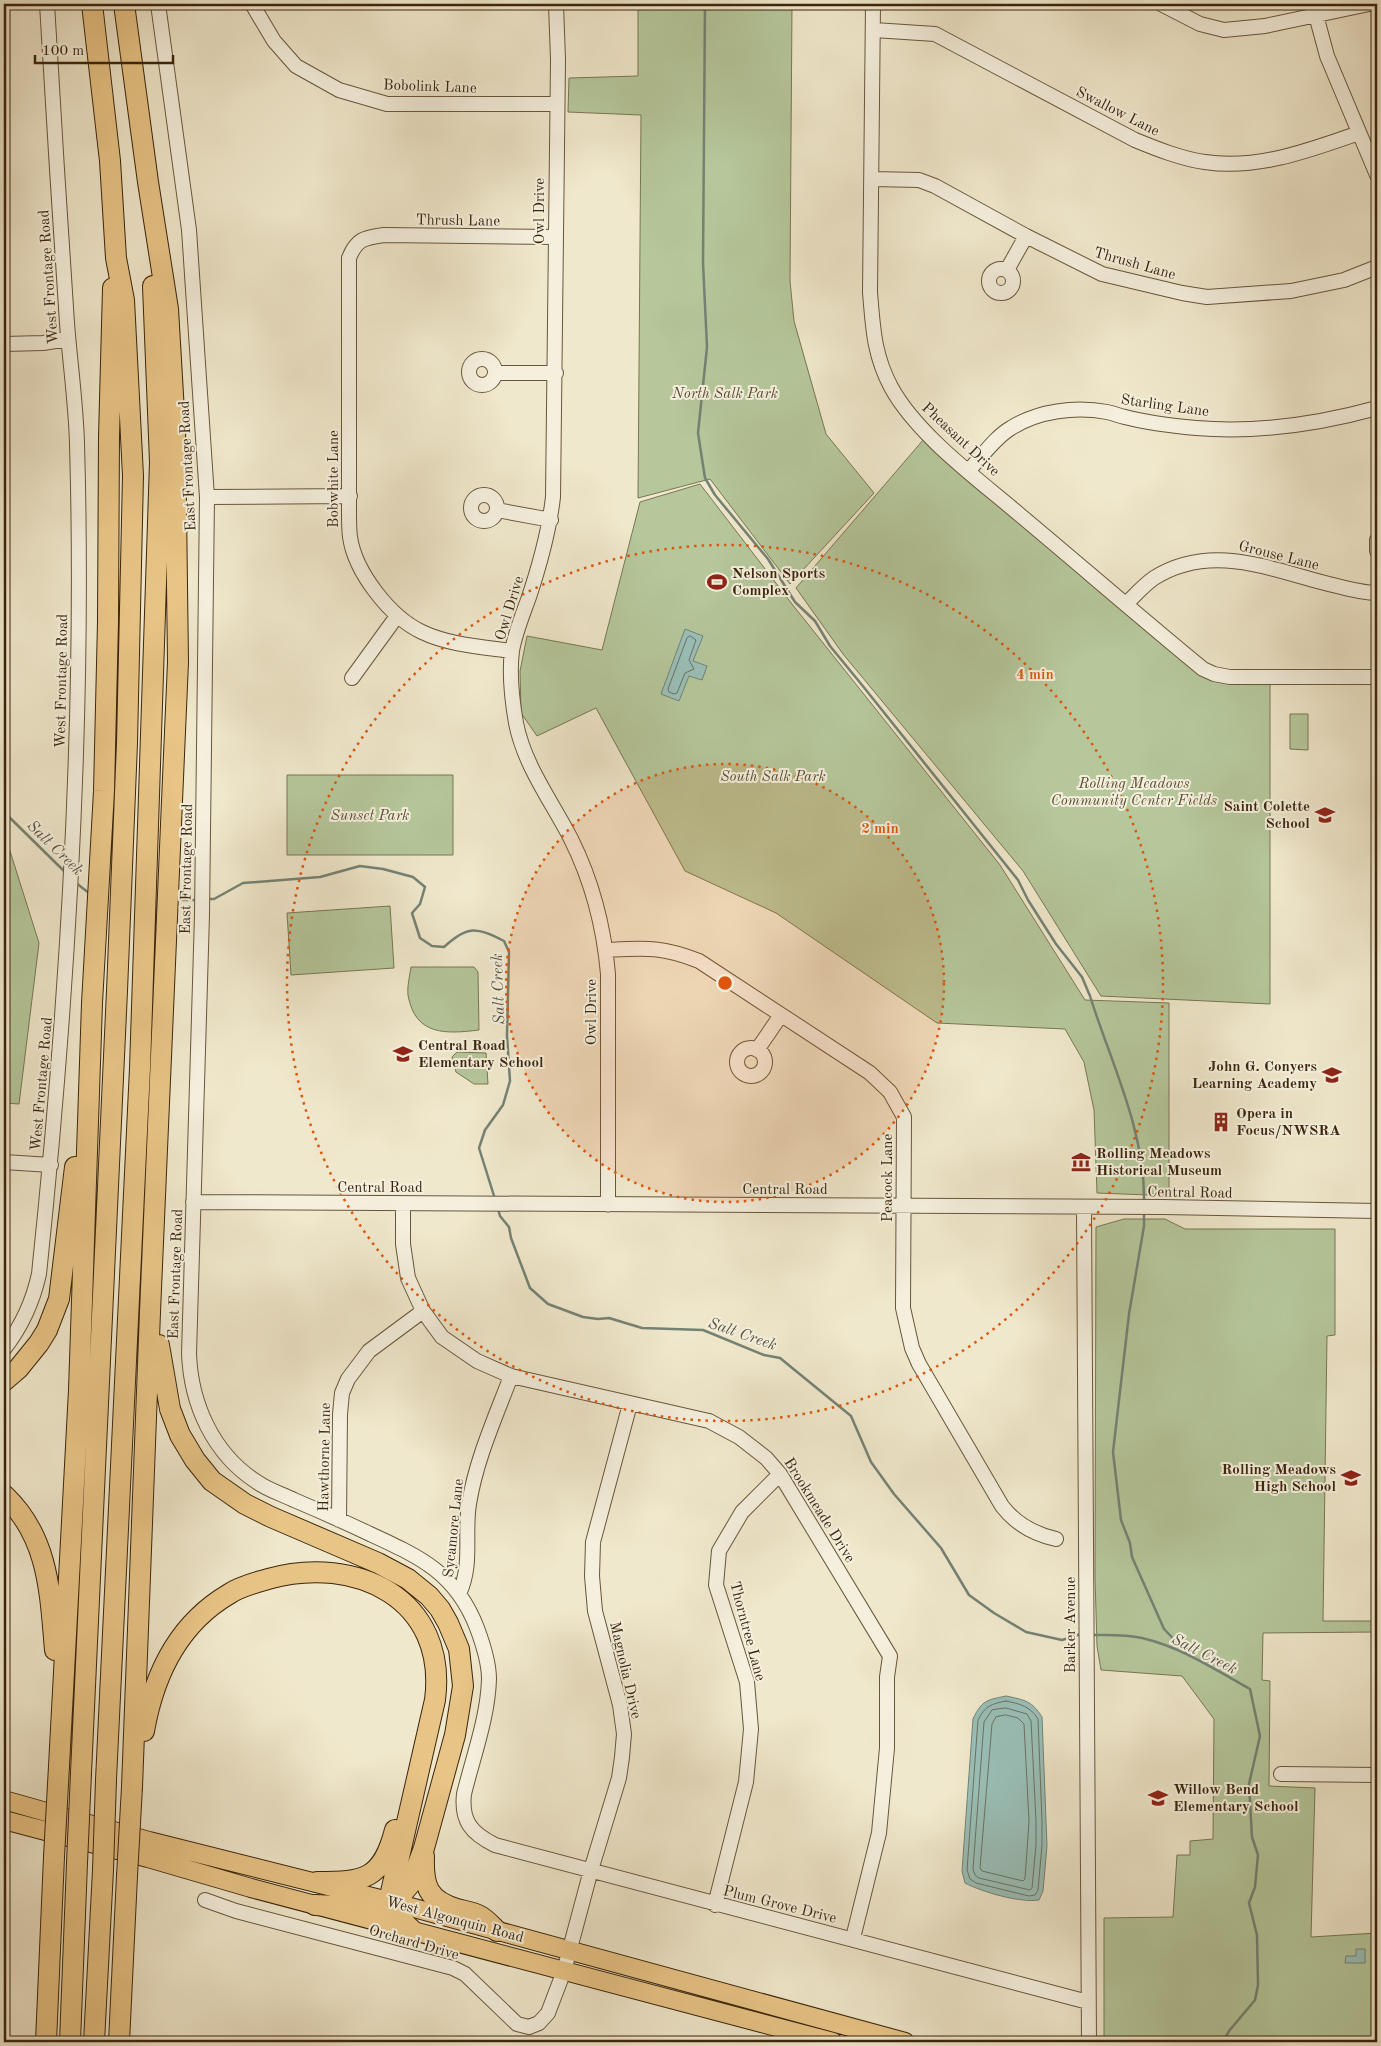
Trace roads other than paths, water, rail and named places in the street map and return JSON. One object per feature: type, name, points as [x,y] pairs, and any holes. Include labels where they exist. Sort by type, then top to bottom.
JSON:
[{"type":"highway","points":[[70,2042],[117,991],[128,713],[133,476],[124,300],[116,258],[110,162],[92,4]]},
{"type":"highway","points":[[119,2042],[132,1786],[178,662],[175,429],[168,309],[148,182],[124,4]]},
{"type":"highway","points":[[94,2042],[140,1068],[160,472],[148,182]]},
{"type":"highway","points":[[46,2039],[79,1390],[92,1003],[104,791],[108,622],[111,301],[116,258]]},
{"type":"highway","points":[[4,1381],[18,1369],[39,1343],[47,1330],[59,1299],[92,1003]]},
{"type":"highway","points":[[155,1213],[159,1289],[159,1353],[170,1409],[180,1434],[195,1460],[212,1481],[245,1504],[378,1563],[408,1580],[429,1596],[440,1609],[454,1635],[461,1662],[462,1695],[455,1735],[424,1848],[410,1883],[402,1895],[382,1908],[315,1904]]},
{"type":"highway","points":[[4,1495],[22,1515],[30,1528],[44,1561],[50,1590],[62,1718]]},
{"type":"highway","points":[[132,1786],[147,1711],[156,1684],[171,1652],[183,1635],[208,1610],[230,1593],[260,1582],[294,1574],[338,1574],[362,1580],[391,1593],[412,1610],[420,1620],[431,1642],[437,1677],[435,1700],[391,1892],[392,1902],[398,1917],[413,1930]]},
{"type":"highway","points":[[318,1882],[359,1880],[377,1870],[389,1849],[407,1785],[423,1748]]},
{"type":"highway","points":[[424,1848],[424,1879],[426,1887],[433,1896],[446,1906],[480,1916],[497,1931]]},
{"type":"highway","points":[[124,1942],[132,1993],[131,2042]]},
{"type":"main road","name":"West Algonquin Road","points":[[4,1800],[149,1840],[318,1882],[570,1950],[871,2038],[905,2042]]},
{"type":"main road","name":"West Algonquin Road","points":[[4,1820],[148,1858],[251,1888],[833,2042]]},
{"type":"street","name":"West Frontage Road","points":[[4,1349],[20,1326],[36,1290],[51,1165],[61,1048],[70,901],[79,660],[77,441],[68,339],[47,4]]},
{"type":"street","name":"East Frontage Road","points":[[158,4],[189,230],[207,496],[203,888],[193,1202],[190,1368],[192,1386],[204,1421],[226,1455],[257,1483],[421,1558],[446,1579],[459,1594]]},
{"type":"street","name":"Bobolink Lane","points":[[252,4],[274,41],[296,66],[339,90],[387,104],[556,104]]},
{"type":"street","name":"Owl Drive","points":[[556,4],[558,24],[556,104],[556,373],[553,497],[551,520],[541,560],[512,650],[512,691],[516,724],[524,748],[532,768],[582,863],[598,914],[606,950],[608,974],[608,1205]]},
{"type":"street","name":"Pheasant Drive","points":[[873,4],[870,292],[874,345],[892,388],[906,409],[925,432],[968,471],[1203,669],[1214,674],[1230,677],[1377,677]]},
{"type":"street","points":[[1161,4],[1200,24],[1224,30],[1266,26],[1314,10],[1377,4]]},
{"type":"street","points":[[1314,10],[1327,56],[1377,175]]},
{"type":"street","name":"Swallow Lane","points":[[874,30],[935,34],[1135,140],[1155,148],[1205,162],[1246,163],[1273,159],[1302,153],[1359,134]]},
{"type":"street","name":"Thrush Lane","points":[[872,179],[919,180],[935,186],[1026,236],[1102,274],[1207,297],[1291,291],[1344,280],[1377,267]]},
{"type":"street","name":"Thrush Lane","points":[[361,240],[384,235],[556,237]]},
{"type":"street","points":[[1007,270],[1026,236]]},
{"type":"street","name":"Bobwhite Lane","points":[[361,240],[353,248],[349,258],[350,538],[358,565],[367,580],[398,616],[422,632],[450,640],[512,650]]},
{"type":"street","points":[[4,344],[44,343],[68,339]]},
{"type":"street","points":[[495,373],[556,373]]},
{"type":"street","name":"Starling Lane","points":[[968,471],[1000,436],[1010,428],[1028,419],[1067,410],[1091,410],[1196,428],[1233,430],[1303,425],[1377,408]]},
{"type":"street","points":[[207,496],[350,496]]},
{"type":"street","points":[[497,510],[551,520]]},
{"type":"street","points":[[1377,540],[1377,551]]},
{"type":"street","name":"Grouse Lane","points":[[1126,604],[1153,579],[1168,570],[1205,560],[1228,559],[1346,588],[1377,593]]},
{"type":"street","points":[[352,678],[398,616]]},
{"type":"street","name":"Peacock Lane","points":[[606,950],[651,947],[699,960],[870,1073],[897,1101],[904,1118],[903,1308],[912,1348],[919,1364],[1006,1511],[1029,1529],[1056,1539]]},
{"type":"street","points":[[757,1050],[781,1015]]},
{"type":"street","points":[[4,1162],[51,1165]]},
{"type":"street","name":"Central Road","points":[[193,1202],[1377,1210]]},
{"type":"street","name":"Brookmeade Drive","points":[[403,1204],[403,1244],[408,1278],[423,1311],[442,1337],[478,1361],[511,1376],[630,1404],[709,1420],[739,1437],[766,1458],[780,1474],[890,1656],[887,1677],[887,1748],[879,1833],[853,1938]]},
{"type":"street","name":"Barker Avenue","points":[[1084,1208],[1089,2042]]},
{"type":"street","name":"Hawthorne Lane","points":[[339,1520],[340,1414],[342,1393],[348,1378],[369,1351],[423,1311]]},
{"type":"street","name":"Sycamore Lane","points":[[470,1827],[465,1817],[463,1806],[464,1794],[485,1711],[489,1679],[482,1641],[471,1613],[459,1594],[468,1569],[466,1542],[468,1506],[474,1474],[511,1376]]},
{"type":"street","name":"Magnolia Drive","points":[[564,1971],[591,1870],[619,1778],[624,1734],[620,1705],[595,1611],[592,1576],[593,1542],[630,1404]]},
{"type":"street","name":"Thorntree Lane","points":[[715,1904],[746,1782],[751,1729],[747,1682],[716,1585],[719,1551],[742,1512],[780,1474]]},
{"type":"street","points":[[1281,1774],[1377,1775]]},
{"type":"street","name":"Plum Grove Drive","points":[[470,1827],[478,1836],[495,1845],[715,1904],[853,1938],[1088,2002]]},
{"type":"street","name":"Orchard Drive","points":[[205,1900],[244,1913],[453,1968],[465,1974],[517,2024],[529,2027],[540,2023],[548,2013],[564,1971]]},
{"type":"water","points":[[685,629],[703,636],[693,661],[707,666],[702,680],[689,676],[679,701],[661,694]]},
{"type":"water","points":[[1006,1696],[1031,1704],[1042,1717],[1047,1846],[1043,1891],[1039,1900],[1022,1900],[981,1890],[965,1883],[962,1871],[973,1719],[982,1704]]},
{"type":"water","points":[[1356,1949],[1365,1949],[1365,1963],[1345,1963],[1346,1956],[1356,1956]]},
{"type":"waterway","points":[[705,4],[703,263],[707,347],[698,433],[705,478],[715,495],[768,559],[795,602],[815,621],[830,646],[1018,880],[1028,900],[1056,944],[1082,977],[1117,1072],[1133,1123],[1143,1175],[1144,1201]]},
{"type":"waterway","name":"Salt Creek","points":[[4,812],[65,872]]},
{"type":"waterway","name":"Salt Creek","points":[[206,899],[214,899],[243,883],[320,877],[360,866],[383,869],[413,877],[425,887],[420,904],[412,913],[420,938],[432,946],[444,947],[460,935],[472,930],[486,933],[504,941],[509,952],[507,1036],[510,1081],[503,1105],[485,1130],[479,1148],[495,1199]]},
{"type":"waterway","name":"Salt Creek","points":[[76,883],[89,893]]},
{"type":"waterway","name":"Salt Creek","points":[[180,900],[198,900]]},
{"type":"waterway","name":"Salt Creek","points":[[498,1209],[500,1216],[509,1227],[511,1238],[530,1288],[548,1304],[583,1317],[609,1318],[642,1328],[703,1330],[764,1355],[780,1358],[851,1416],[871,1462],[894,1494],[941,1548],[969,1595],[1026,1632],[1062,1640],[1081,1634]]},
{"type":"waterway","points":[[1144,1212],[1144,1226],[1129,1314],[1113,1452],[1121,1520],[1130,1543],[1132,1557],[1164,1629],[1187,1653]]},
{"type":"waterway","name":"Salt Creek","points":[[1091,1635],[1129,1636],[1171,1647],[1250,1689],[1260,1736],[1249,1784],[1252,1837],[1258,1855],[1255,1887],[1249,1903],[1257,1935],[1258,1985],[1255,2000],[1229,2031],[1223,2042]]},
{"type":"place","name":"Nelson Sports Complex","points":[[717,582]]},
{"type":"place","name":"Saint Colette School","points":[[1325,815]]},
{"type":"place","name":"Central Road Elementary School","points":[[403,1054]]},
{"type":"place","name":"John G. Conyers Learning Academy","points":[[1332,1075]]},
{"type":"place","name":"Opera in Focus/NWSRA","points":[[1221,1122]]},
{"type":"place","name":"Rolling Meadows Historical Museum","points":[[1081,1162]]},
{"type":"place","name":"Rolling Meadows High School","points":[[1351,1478]]},
{"type":"place","name":"Willow Bend Elementary School","points":[[1158,1798]]},
{"type":"park label","name":"North Salk Park","points":[[725,393]]},
{"type":"park label","name":"South Salk Park","points":[[773,776]]},
{"type":"park label","name":"Rolling Meadows Community Center Fields","points":[[1134,792]]},
{"type":"park label","name":"Sunset Park","points":[[370,815]]}]
